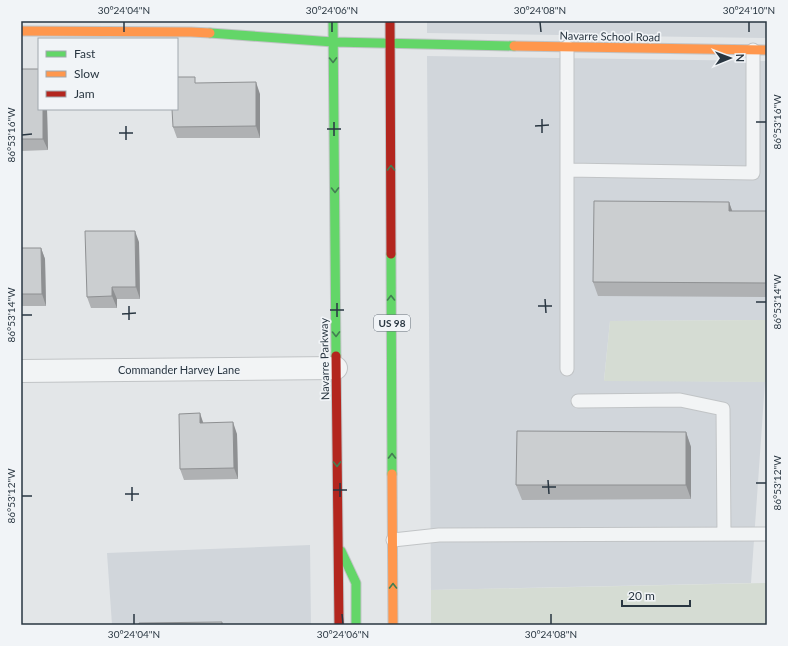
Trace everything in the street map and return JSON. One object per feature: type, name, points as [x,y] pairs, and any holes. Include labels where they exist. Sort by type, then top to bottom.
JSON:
[{"type":"main road","name":"Navarre Parkway","points":[[333,21],[339,625]]},
{"type":"main road","name":"US 98","points":[[390,21],[393,625]]},
{"type":"main road","name":"Navarre School Road","points":[[21,31],[191,32],[333,42],[390,44],[767,50]]},
{"type":"main road","points":[[338,544],[356,583],[356,625]]},
{"type":"street","name":"Commander Harvey Lane","points":[[21,370],[336,368]]},
{"type":"lane","points":[[567,47],[567,369]]},
{"type":"lane","points":[[567,170],[753,172],[754,50]]},
{"type":"lane","points":[[578,401],[680,400],[723,409],[724,534]]},
{"type":"lane","points":[[393,540],[439,535],[767,534]]},
{"type":"shaded area","points":[[427,21],[767,21],[767,38],[427,33]]},
{"type":"shaded area","points":[[427,56],[767,61],[767,320],[610,321],[604,380],[765,382],[751,583],[431,590]]},
{"type":"shaded area","points":[[767,320],[767,382],[604,381],[610,321]]},
{"type":"shaded area","points":[[310,545],[311,625],[112,625],[107,553]]},
{"type":"shaded area","points":[[767,583],[767,625],[431,625],[431,590]]},
{"type":"building","points":[[21,69],[38,69],[38,110],[43,110],[43,139],[21,139]]},
{"type":"building","points":[[178,77],[195,77],[195,83],[256,82],[256,126],[173,127],[172,110],[178,110]]},
{"type":"building","points":[[594,201],[729,202],[729,211],[767,211],[766,283],[593,282]]},
{"type":"building","points":[[85,231],[135,231],[136,287],[112,287],[112,296],[87,297]]},
{"type":"building","points":[[21,248],[41,248],[42,294],[21,294]]},
{"type":"building","points":[[200,413],[200,423],[233,422],[234,468],[180,469],[179,414]]},
{"type":"building","points":[[517,431],[686,432],[686,485],[516,485]]},
{"type":"building","points":[[222,622],[222,625],[139,625],[139,623]]},
{"type":"traffic: fast","points":[[333,21],[336,356]]},
{"type":"traffic: fast","points":[[210,33],[333,42],[514,46]]},
{"type":"traffic: fast","points":[[391,254],[392,474]]},
{"type":"traffic: fast","points":[[341,551],[356,583],[356,625]]},
{"type":"traffic: slow","points":[[21,31],[210,33]]},
{"type":"traffic: slow","points":[[514,46],[767,50]]},
{"type":"traffic: slow","points":[[392,474],[393,625]]},
{"type":"traffic: jam","points":[[390,21],[391,254]]},
{"type":"traffic: jam","points":[[336,356],[339,625]]}]
